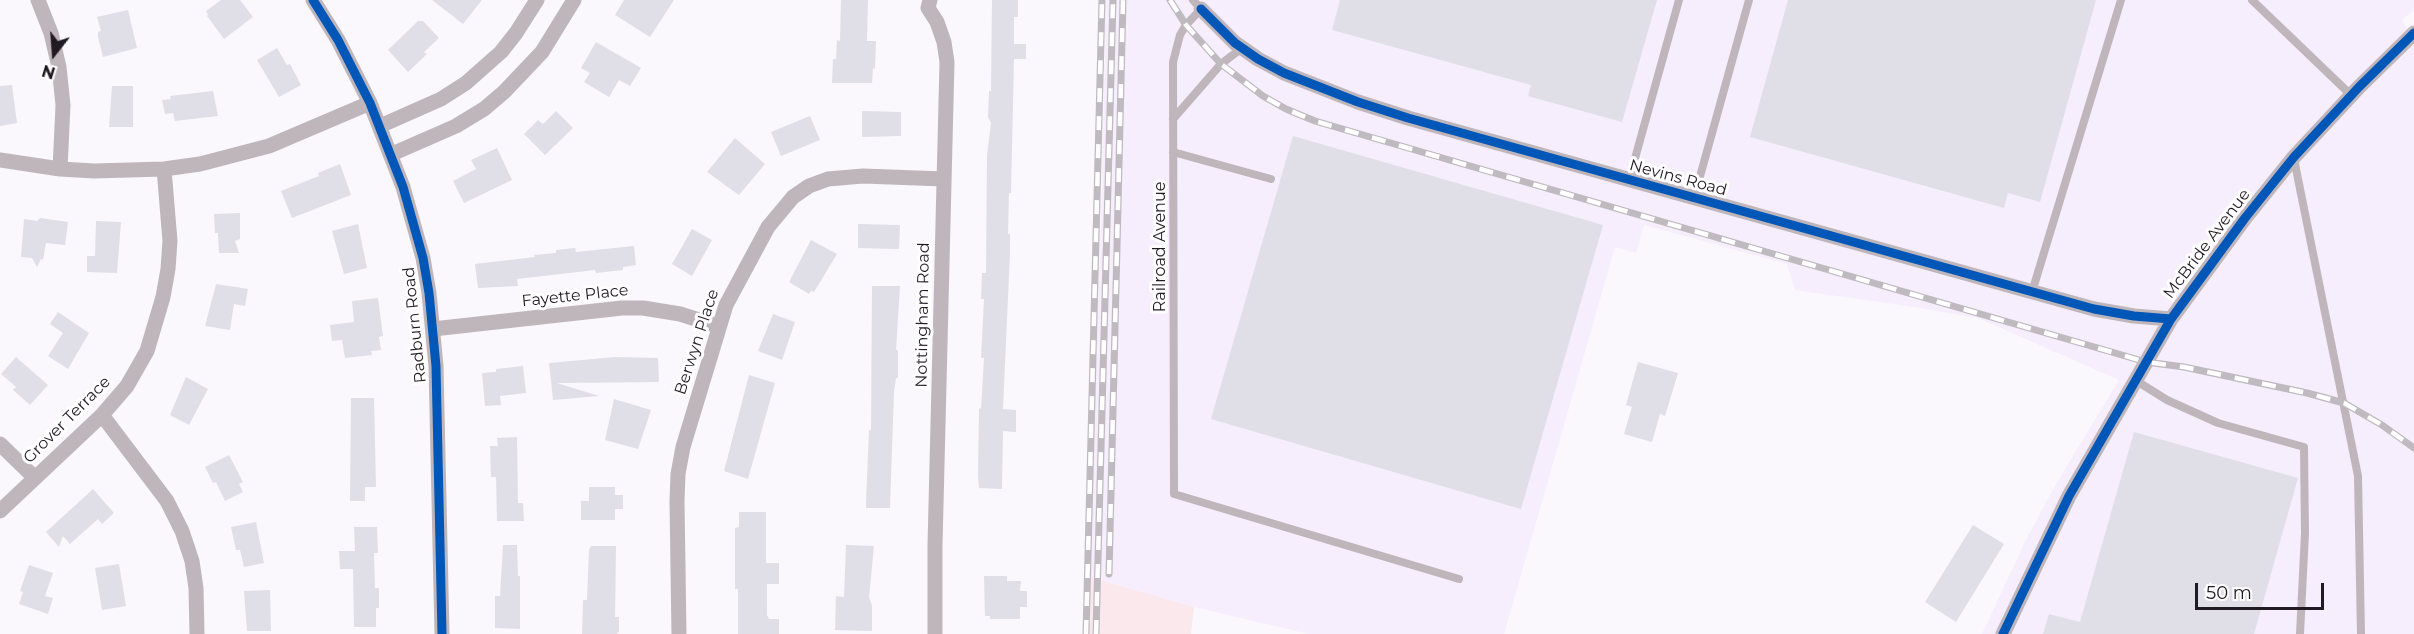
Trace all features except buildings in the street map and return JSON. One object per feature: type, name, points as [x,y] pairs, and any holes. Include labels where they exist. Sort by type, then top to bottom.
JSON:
[{"type":"street","points":[[38,0],[51,33],[59,67],[63,105],[60,169]]},
{"type":"street","name":"Radburn Road","points":[[313,0],[344,51],[392,154],[423,258],[434,329],[438,402],[442,634]]},
{"type":"street","points":[[380,126],[441,99],[466,83],[501,52],[537,0]]},
{"type":"street","points":[[392,154],[456,126],[484,109],[504,92],[542,52],[574,0]]},
{"type":"street","name":"Nottingham Road","points":[[930,0],[928,8],[937,22],[944,42],[947,62],[935,634]]},
{"type":"street","name":"Nevins Road","points":[[1197,4],[1242,48],[1284,73],[1358,102],[1418,121],[2032,292],[2115,314],[2171,319]]},
{"type":"street","name":"McBride Avenue","points":[[2003,634],[2054,525],[2093,452],[2171,319],[2245,218],[2294,157],[2351,95],[2413,35]]},
{"type":"street","points":[[0,160],[60,169],[94,171],[164,169],[200,164],[269,146],[370,103]]},
{"type":"street","name":"Grover Terrace","points":[[0,511],[102,415],[127,386],[147,351],[163,297],[170,241],[164,169]]},
{"type":"street","name":"Berwyn Place","points":[[679,634],[678,474],[683,447],[718,326],[736,284],[768,227],[793,197],[810,186],[828,179],[844,177],[944,179]]},
{"type":"street","name":"Fayette Place","points":[[434,329],[622,308],[643,308],[680,314],[718,326]]},
{"type":"street","points":[[102,415],[167,501],[182,531],[192,561],[196,588],[197,634]]},
{"type":"street","points":[[0,444],[34,477]]},
{"type":"lane","points":[[1629,180],[1679,0]]},
{"type":"lane","points":[[1694,198],[1749,0]]},
{"type":"lane","points":[[2032,292],[2121,0]]},
{"type":"lane","points":[[2252,0],[2351,95]]},
{"type":"lane","name":"Railroad Avenue","points":[[1197,4],[1175,48],[1173,62],[1174,494],[1459,579]]},
{"type":"lane","points":[[1173,119],[1221,64],[1242,48]]},
{"type":"lane","points":[[1173,152],[1271,179]]},
{"type":"lane","points":[[2294,157],[2358,476],[2361,634]]},
{"type":"lane","points":[[2135,380],[2167,400],[2218,423],[2304,447],[2305,533],[2300,634]]},
{"type":"shaded area","points":[[1106,0],[2414,0],[2414,10],[2402,20],[2414,41],[2414,634],[1982,634],[2026,540],[2056,484],[2119,380],[1978,318],[1795,290],[1787,264],[1644,225],[1636,253],[1615,247],[1504,634],[1309,634],[1194,607],[1089,577]]},
{"type":"shaded area","points":[[1089,577],[1194,607],[1191,634],[1088,634]]},
{"type":"railway","points":[[1086,634],[1102,0]]},
{"type":"railway","points":[[1096,634],[1113,0]]},
{"type":"railway","points":[[1109,574],[1123,0]]},
{"type":"railway","points":[[1170,0],[1186,25],[1221,64],[1263,96],[1315,121],[2146,362],[2184,367],[2344,403],[2382,425],[2414,448]]},
{"type":"cycle path","points":[[313,0],[338,40],[370,103],[403,187],[423,258],[436,366],[442,634]]},
{"type":"cycle path","points":[[1201,9],[1235,43],[1284,73],[1358,102],[1408,118],[2094,309],[2171,319]]},
{"type":"cycle path","points":[[2003,634],[2069,496],[2171,319],[2245,218],[2294,157],[2359,87],[2414,33]]}]
